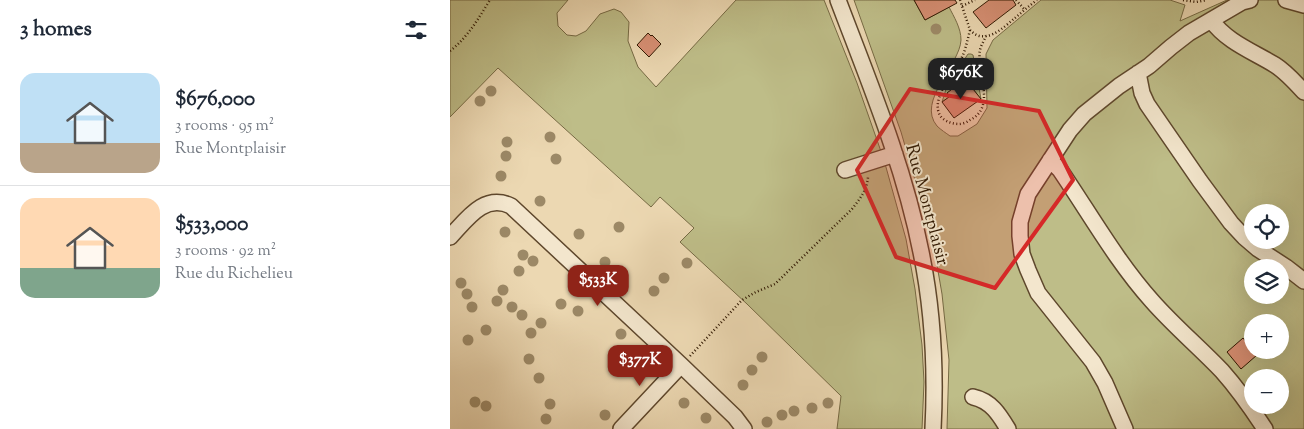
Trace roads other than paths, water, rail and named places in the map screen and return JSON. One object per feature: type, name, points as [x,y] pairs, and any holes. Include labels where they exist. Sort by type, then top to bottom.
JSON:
[{"type":"street","name":"Rue Montplaisir","points":[[838,0],[895,154],[921,251],[929,299],[934,370],[933,429]]},
{"type":"street","points":[[1125,429],[1093,362],[1038,293],[1022,254],[1020,222],[1024,206],[1028,194],[1050,160],[1070,130],[1084,114],[1119,86],[1149,66],[1189,33],[1242,2],[1250,0]]},
{"type":"street","points":[[1286,0],[1304,4]]},
{"type":"street","points":[[1210,20],[1228,38],[1277,66],[1304,92]]},
{"type":"street","points":[[1138,73],[1142,93],[1147,104],[1231,223],[1258,249],[1304,281]]},
{"type":"street","points":[[845,170],[895,154]]},
{"type":"street","points":[[1050,160],[1060,170],[1150,300],[1222,371],[1242,395],[1265,429]]},
{"type":"street","points":[[450,237],[483,205],[497,202],[511,206],[685,361],[744,429]]},
{"type":"street","points":[[620,429],[685,361]]},
{"type":"street","points":[[974,397],[992,405],[1008,429]]}]
